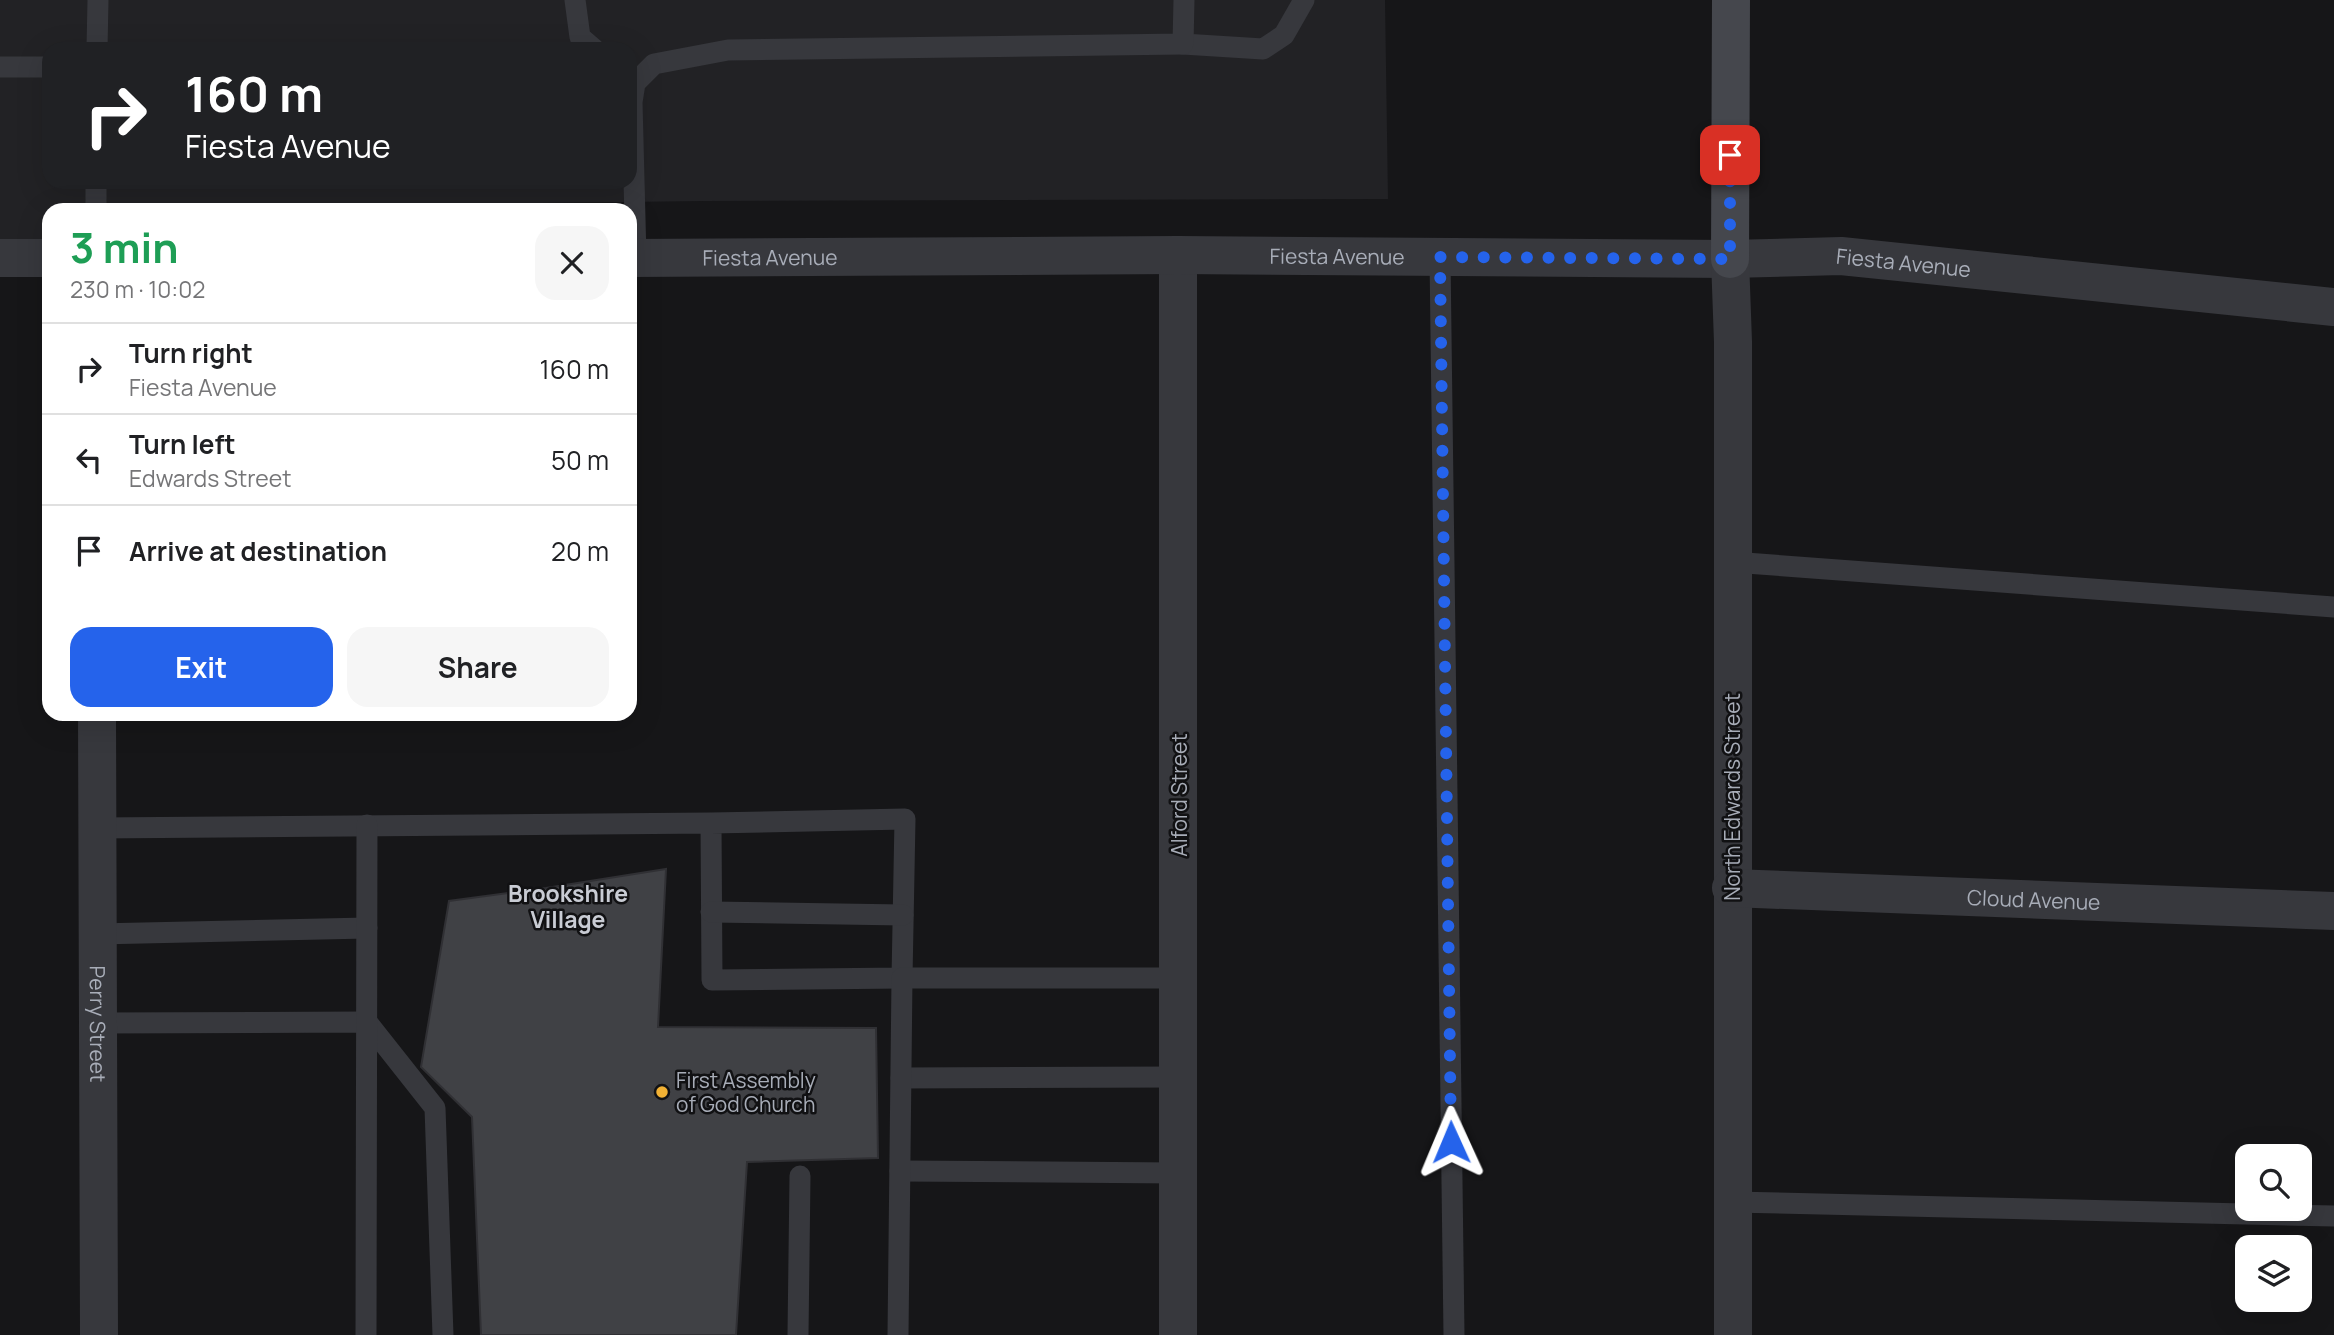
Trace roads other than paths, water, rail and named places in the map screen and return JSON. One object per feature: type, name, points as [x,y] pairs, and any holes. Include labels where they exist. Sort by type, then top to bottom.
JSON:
[{"type":"street","points":[[1730,259],[1731,0]]},
{"type":"street","name":"Fiesta Avenue","points":[[637,258],[1178,255],[1730,259],[1841,256],[2334,307]]},
{"type":"street","name":"Alford Street","points":[[1178,255],[1178,1335]]},
{"type":"street","points":[[0,258],[42,258]]},
{"type":"street","name":"North Edwards Street","points":[[1730,259],[1733,342],[1733,1335]]},
{"type":"street","name":"Perry Street","points":[[97,721],[99,1335]]},
{"type":"street","name":"Cloud Avenue","points":[[1731,888],[2334,911]]},
{"type":"lane","points":[[97,42],[98,0]]},
{"type":"lane","points":[[575,0],[580,37],[586,42]]},
{"type":"lane","points":[[1183,44],[1184,0]]},
{"type":"lane","points":[[637,77],[654,64],[728,50],[1183,44],[1263,50],[1284,36],[1304,0]]},
{"type":"lane","points":[[0,67],[42,67]]},
{"type":"lane","points":[[1440,257],[1454,1335]]},
{"type":"lane","points":[[1732,562],[2334,607]]},
{"type":"lane","points":[[97,828],[905,819],[898,1335]]},
{"type":"lane","points":[[711,823],[712,980],[1178,978]]},
{"type":"lane","points":[[366,1335],[367,825]]},
{"type":"lane","points":[[711,912],[903,915]]},
{"type":"lane","points":[[97,934],[367,928]]},
{"type":"lane","points":[[98,1023],[367,1022]]},
{"type":"lane","points":[[367,1022],[435,1108],[443,1335]]},
{"type":"lane","points":[[901,1078],[1178,1077]]},
{"type":"lane","points":[[900,1171],[1178,1173]]},
{"type":"lane","points":[[798,1335],[800,1176]]},
{"type":"lane","points":[[1732,1202],[2334,1216]]},
{"type":"place","name":"First Assembly of God Church","points":[[662,1092]]},
{"type":"district","name":"Brookshire Village","points":[[568,906]]}]
